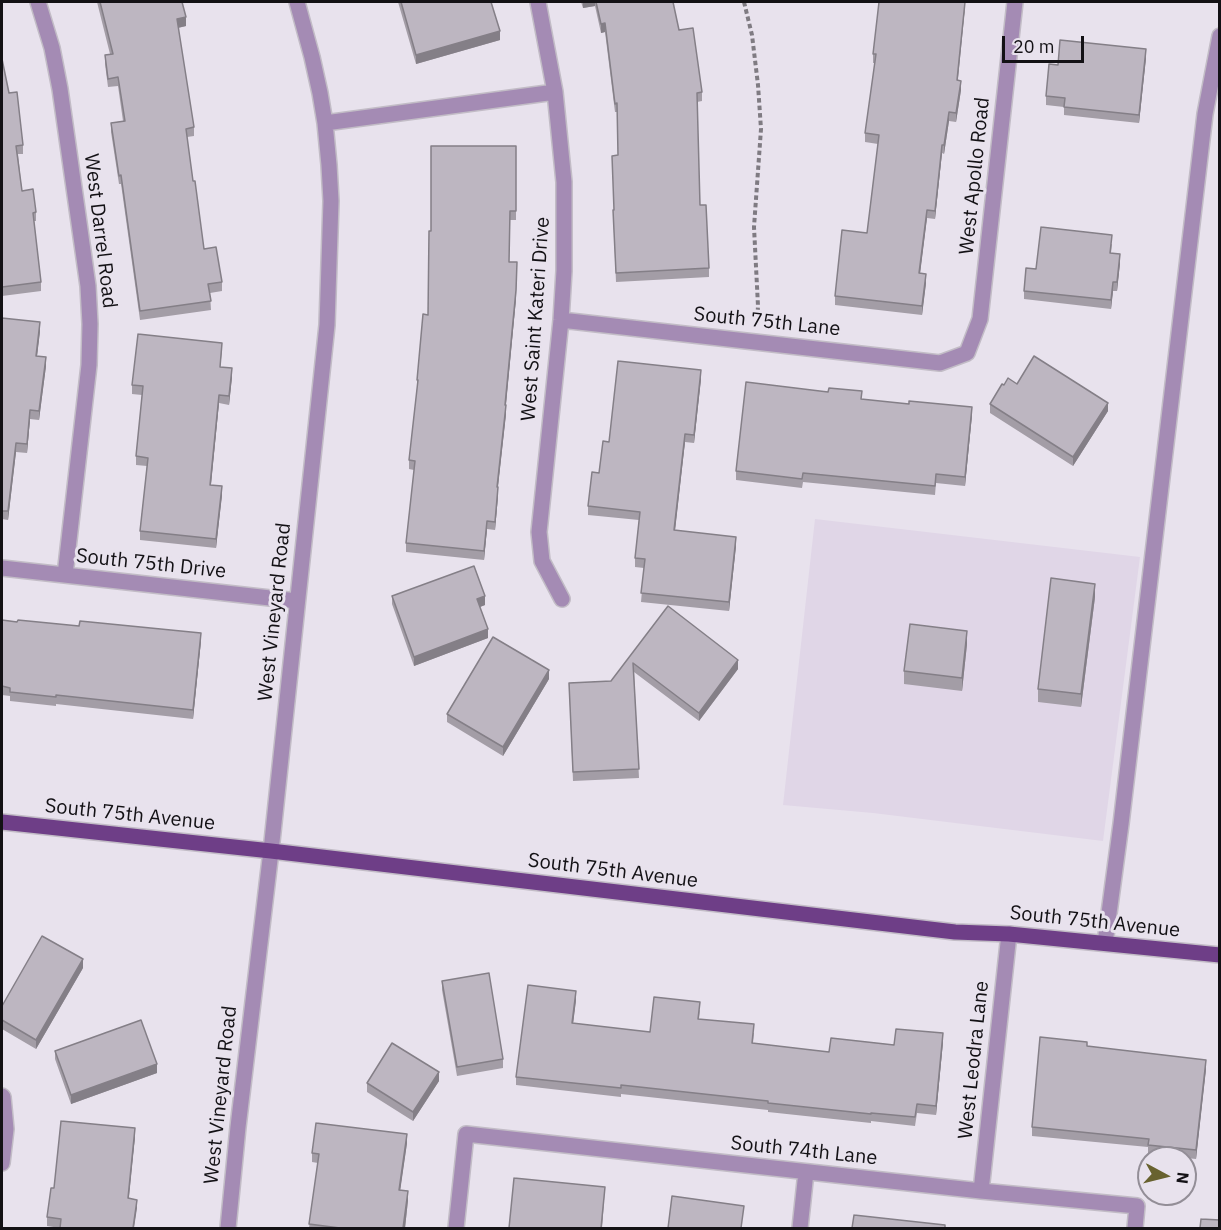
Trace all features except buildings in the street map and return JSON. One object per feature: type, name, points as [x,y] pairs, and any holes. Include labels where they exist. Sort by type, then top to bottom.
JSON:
[{"type":"main road","name":"South 75th Avenue","points":[[2,822],[271,851],[955,932],[1009,934],[1220,955]]},
{"type":"street","name":"West Darrel Road","points":[[38,2],[52,48],[60,89],[88,286],[90,324],[89,365],[65,575]]},
{"type":"street","name":"West Vineyard Road","points":[[228,1228],[327,325],[331,201],[325,123],[312,57],[297,2]]},
{"type":"street","name":"West Saint Kateri Drive","points":[[538,2],[555,92],[564,182],[564,271],[561,320],[539,532],[542,561],[562,599]]},
{"type":"street","name":"West Apollo Road","points":[[967,353],[980,319],[1015,2]]},
{"type":"street","points":[[1105,944],[1205,114],[1220,36]]},
{"type":"street","points":[[325,123],[555,92]]},
{"type":"street","name":"South 75th Lane","points":[[561,320],[940,363],[967,353]]},
{"type":"street","name":"South 75th Drive","points":[[2,568],[297,601]]},
{"type":"street","name":"West Leodra Lane","points":[[981,1191],[1009,934]]},
{"type":"street","points":[[2,1097],[6,1129],[2,1163]]},
{"type":"street","name":"South 74th Lane","points":[[456,1228],[466,1134],[1137,1206],[1135,1228]]},
{"type":"street","points":[[800,1228],[806,1172]]},
{"type":"path","points":[[744,2],[752,35],[761,129],[754,226],[758,306],[754,342]]},
{"type":"shaded area","points":[[815,519],[1140,557],[1103,841],[873,813],[783,805]]}]
